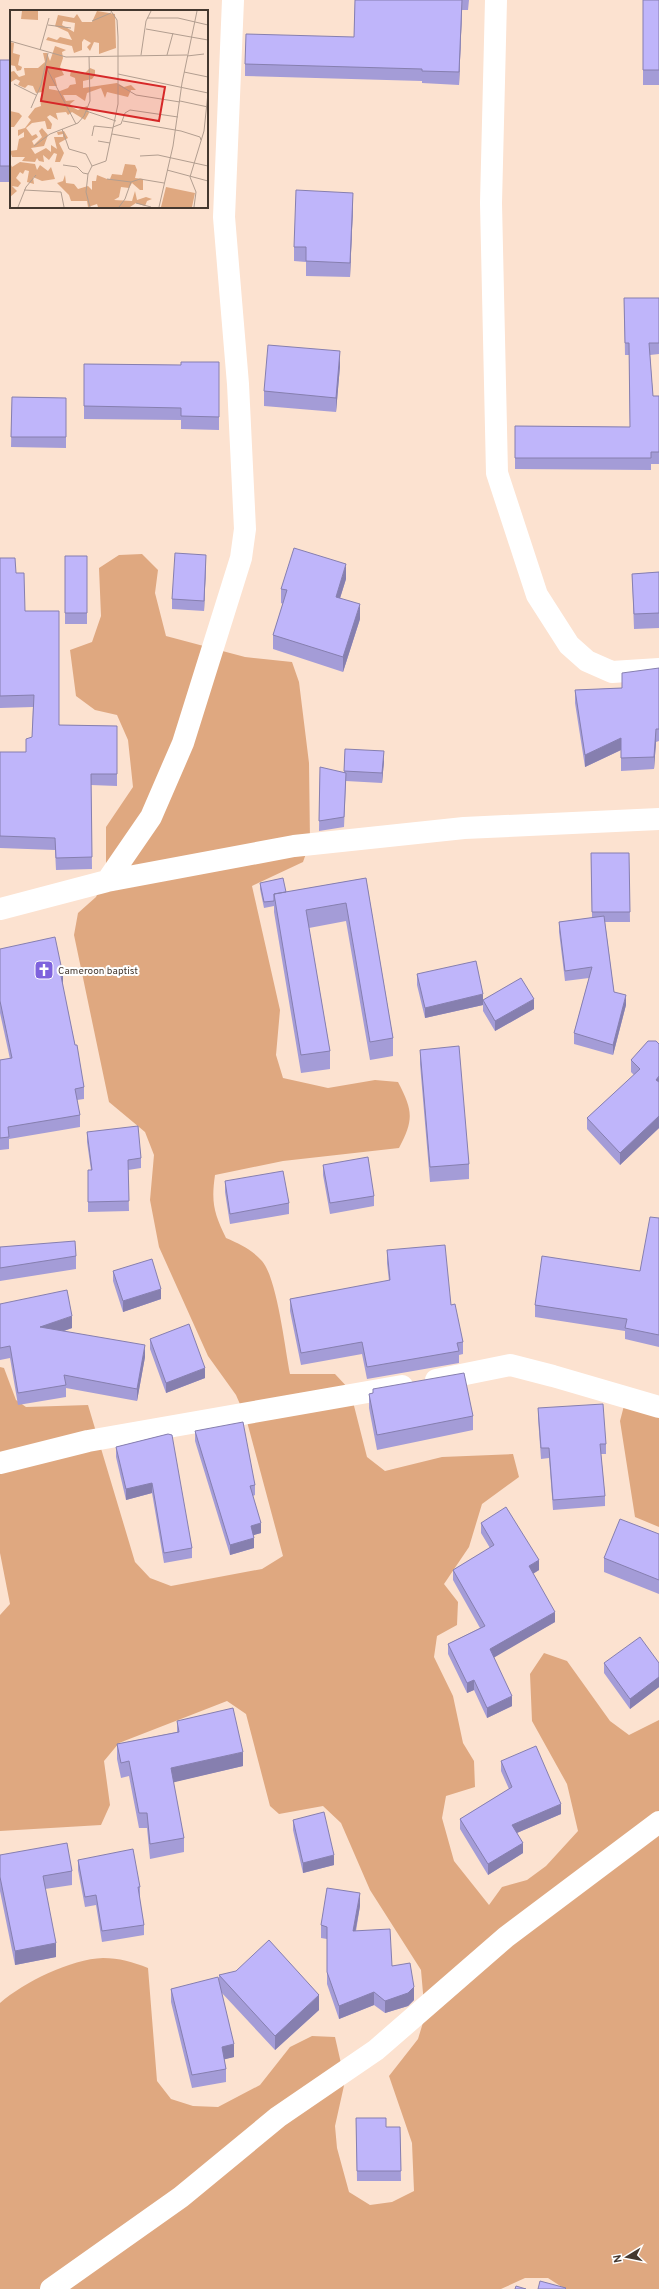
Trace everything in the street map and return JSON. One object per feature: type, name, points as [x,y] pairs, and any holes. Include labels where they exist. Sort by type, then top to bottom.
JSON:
[{"type":"street","points":[[107,881],[151,817],[184,743],[241,558],[245,529],[238,384],[224,217],[233,0]]},
{"type":"street","points":[[496,0],[491,204],[497,473],[537,595],[569,645],[587,661],[612,672],[659,669]]},
{"type":"street","points":[[0,909],[107,881],[294,846],[464,828],[659,819]]},
{"type":"street","points":[[0,1463],[88,1441],[448,1378],[499,1366],[510,1365],[659,1407]]},
{"type":"street","points":[[51,2289],[181,2197],[278,2117],[376,2050],[506,1937],[659,1822]]},
{"type":"shaded area","points":[[142,554],[158,570],[155,593],[166,636],[245,657],[292,662],[299,682],[309,763],[310,842],[303,862],[252,886],[280,1010],[276,1055],[283,1078],[328,1088],[375,1080],[398,1082],[407,1100],[410,1115],[407,1130],[399,1148],[283,1161],[215,1175],[213,1193],[214,1208],[219,1222],[226,1238],[254,1253],[262,1261],[267,1270],[276,1298],[290,1374],[335,1374],[350,1390],[367,1457],[385,1471],[442,1457],[513,1454],[519,1477],[482,1504],[469,1547],[444,1584],[458,1602],[457,1625],[437,1636],[434,1657],[453,1696],[463,1743],[474,1761],[475,1787],[446,1796],[442,1818],[454,1861],[489,1905],[502,1887],[527,1880],[546,1866],[578,1831],[567,1784],[532,1721],[530,1674],[544,1653],[567,1661],[610,1721],[629,1735],[659,1720],[659,2289],[565,2289],[548,2278],[525,2278],[501,2289],[0,2289],[0,2003],[22,1987],[48,1973],[77,1962],[90,1959],[109,1958],[126,1961],[148,1968],[157,2081],[171,2099],[193,2106],[218,2107],[260,2085],[290,2047],[312,2036],[335,2037],[345,2081],[335,2126],[337,2148],[349,2192],[370,2205],[392,2202],[414,2191],[412,2143],[389,2076],[418,2039],[425,2016],[421,1970],[370,1890],[341,1823],[323,1806],[279,1814],[270,1806],[246,1714],[227,1701],[119,1743],[104,1761],[110,1805],[101,1825],[0,1831],[0,1615],[10,1604],[0,1553],[0,1367],[4,1368],[16,1400],[26,1407],[88,1405],[135,1562],[150,1578],[171,1586],[262,1569],[283,1556],[246,1418],[236,1395],[208,1356],[159,1247],[150,1200],[154,1155],[145,1132],[109,1102],[74,935],[78,913],[96,897],[106,875],[106,827],[133,787],[128,740],[117,715],[95,710],[76,696],[70,650],[92,642],[101,616],[99,568],[119,555]]},
{"type":"shaded area","points":[[659,1396],[659,1527],[635,1517],[620,1421],[626,1398]]},
{"type":"building","points":[[355,0],[462,0],[459,72],[422,71],[422,69],[245,64],[246,34],[354,37]]},
{"type":"building","points":[[643,0],[659,0],[659,70],[643,70]]},
{"type":"building","points":[[0,60],[10,60],[10,166],[0,166]]},
{"type":"building","points":[[296,190],[353,193],[350,263],[306,261],[306,247],[294,247]]},
{"type":"building","points":[[624,298],[659,298],[659,343],[649,343],[653,396],[659,396],[659,452],[651,452],[651,458],[515,458],[515,426],[630,427],[629,343],[625,343]]},
{"type":"building","points":[[268,345],[340,351],[336,398],[264,391]]},
{"type":"building","points":[[181,362],[219,362],[219,417],[181,416],[181,408],[84,406],[84,364],[181,365]]},
{"type":"building","points":[[12,397],[66,398],[66,437],[11,437]]},
{"type":"building","points":[[294,548],[346,564],[336,597],[360,604],[343,657],[273,635],[287,590],[281,589]]},
{"type":"building","points":[[175,553],[206,555],[204,601],[172,599]]},
{"type":"building","points":[[65,556],[87,556],[87,613],[65,613]]},
{"type":"building","points":[[0,558],[15,558],[16,573],[24,573],[25,611],[59,611],[59,725],[117,726],[117,774],[91,774],[92,857],[56,858],[55,838],[0,836],[0,752],[26,752],[26,739],[32,737],[34,695],[0,696]]},
{"type":"building","points":[[659,572],[659,613],[634,614],[632,574]]},
{"type":"building","points":[[659,668],[659,729],[656,729],[654,757],[621,758],[621,738],[585,755],[575,690],[622,688],[622,673]]},
{"type":"building","points":[[345,749],[384,751],[382,773],[344,771]]},
{"type":"building","points":[[320,767],[346,773],[344,817],[319,821]]},
{"type":"building","points":[[591,853],[629,853],[630,912],[592,912]]},
{"type":"building","points":[[283,878],[286,892],[274,894],[274,901],[264,902],[260,883]]},
{"type":"building","points":[[366,878],[393,1038],[370,1042],[346,903],[306,910],[330,1051],[301,1055],[274,894]]},
{"type":"building","points":[[604,916],[614,992],[626,995],[613,1045],[574,1033],[592,967],[565,971],[559,922]]},
{"type":"building","points":[[55,937],[63,975],[61,976],[75,1045],[77,1045],[84,1087],[75,1089],[80,1115],[8,1127],[9,1137],[0,1138],[0,1060],[12,1058],[0,1001],[0,949]]},
{"type":"building","points":[[476,961],[483,994],[425,1008],[417,974]]},
{"type":"building","points":[[521,978],[534,999],[495,1021],[483,1000]]},
{"type":"building","points":[[648,1041],[656,1041],[659,1044],[659,1076],[656,1080],[659,1082],[659,1116],[620,1153],[587,1118],[640,1069],[631,1060]]},
{"type":"building","points":[[459,1046],[469,1164],[430,1167],[420,1050]]},
{"type":"building","points":[[138,1126],[141,1158],[128,1160],[129,1201],[88,1202],[88,1170],[92,1170],[87,1132]]},
{"type":"building","points":[[368,1157],[374,1196],[330,1203],[323,1165]]},
{"type":"building","points":[[283,1171],[289,1203],[230,1214],[225,1181]]},
{"type":"building","points":[[650,1217],[659,1218],[659,1335],[625,1328],[627,1319],[535,1305],[542,1256],[640,1271]]},
{"type":"building","points":[[75,1241],[76,1256],[0,1268],[0,1247]]},
{"type":"building","points":[[445,1245],[451,1305],[455,1304],[463,1342],[457,1343],[459,1351],[367,1367],[362,1342],[301,1353],[290,1299],[390,1280],[387,1250]]},
{"type":"building","points":[[152,1259],[161,1289],[123,1301],[113,1271]]},
{"type":"building","points":[[67,1290],[72,1316],[40,1327],[145,1345],[137,1389],[64,1375],[66,1385],[18,1393],[10,1346],[0,1348],[0,1304]]},
{"type":"building","points":[[189,1324],[205,1368],[166,1383],[150,1339]]},
{"type":"building","points":[[464,1373],[473,1416],[377,1435],[369,1394],[373,1393],[373,1389]]},
{"type":"building","points":[[603,1404],[606,1444],[600,1444],[605,1496],[553,1500],[549,1448],[541,1448],[538,1408]]},
{"type":"building","points":[[243,1422],[255,1485],[250,1486],[261,1523],[251,1526],[254,1538],[230,1545],[195,1431]]},
{"type":"building","points":[[168,1434],[172,1435],[192,1548],[164,1553],[152,1483],[126,1489],[116,1447]]},
{"type":"building","points":[[506,1507],[539,1560],[529,1566],[555,1612],[490,1649],[512,1696],[487,1708],[474,1680],[467,1683],[448,1644],[485,1626],[453,1570],[494,1545],[481,1523]]},
{"type":"building","points":[[620,1519],[659,1534],[659,1580],[604,1558]]},
{"type":"building","points":[[640,1637],[659,1663],[659,1677],[630,1699],[604,1663]]},
{"type":"building","points":[[233,1708],[243,1752],[171,1768],[184,1838],[150,1844],[147,1813],[139,1813],[129,1761],[121,1763],[117,1744],[179,1732],[177,1721]]},
{"type":"building","points":[[536,1746],[561,1804],[512,1825],[523,1843],[488,1864],[460,1819],[512,1787],[501,1761]]},
{"type":"building","points":[[324,1812],[334,1855],[303,1863],[293,1820]]},
{"type":"building","points":[[67,1843],[72,1871],[43,1876],[56,1943],[15,1951],[0,1877],[0,1855]]},
{"type":"building","points":[[133,1849],[140,1887],[138,1887],[144,1925],[102,1931],[96,1895],[85,1897],[78,1860]]},
{"type":"building","points":[[327,1888],[360,1893],[353,1931],[390,1929],[392,1966],[410,1963],[414,1987],[408,1993],[385,2001],[374,1992],[339,2006],[327,1972],[327,1927],[321,1925]]},
{"type":"building","points":[[269,1940],[319,1995],[275,2036],[219,1975],[236,1971]]},
{"type":"building","points":[[218,1977],[234,2044],[222,2047],[226,2069],[192,2075],[171,1989]]},
{"type":"building","points":[[356,2118],[386,2118],[386,2127],[400,2127],[401,2171],[357,2171]]},
{"type":"building","points":[[540,2281],[566,2288],[538,2289]]},
{"type":"building","points":[[516,2286],[526,2289],[515,2289]]},
{"type":"place","name":"Cameroon baptist","points":[[44,970]]}]
